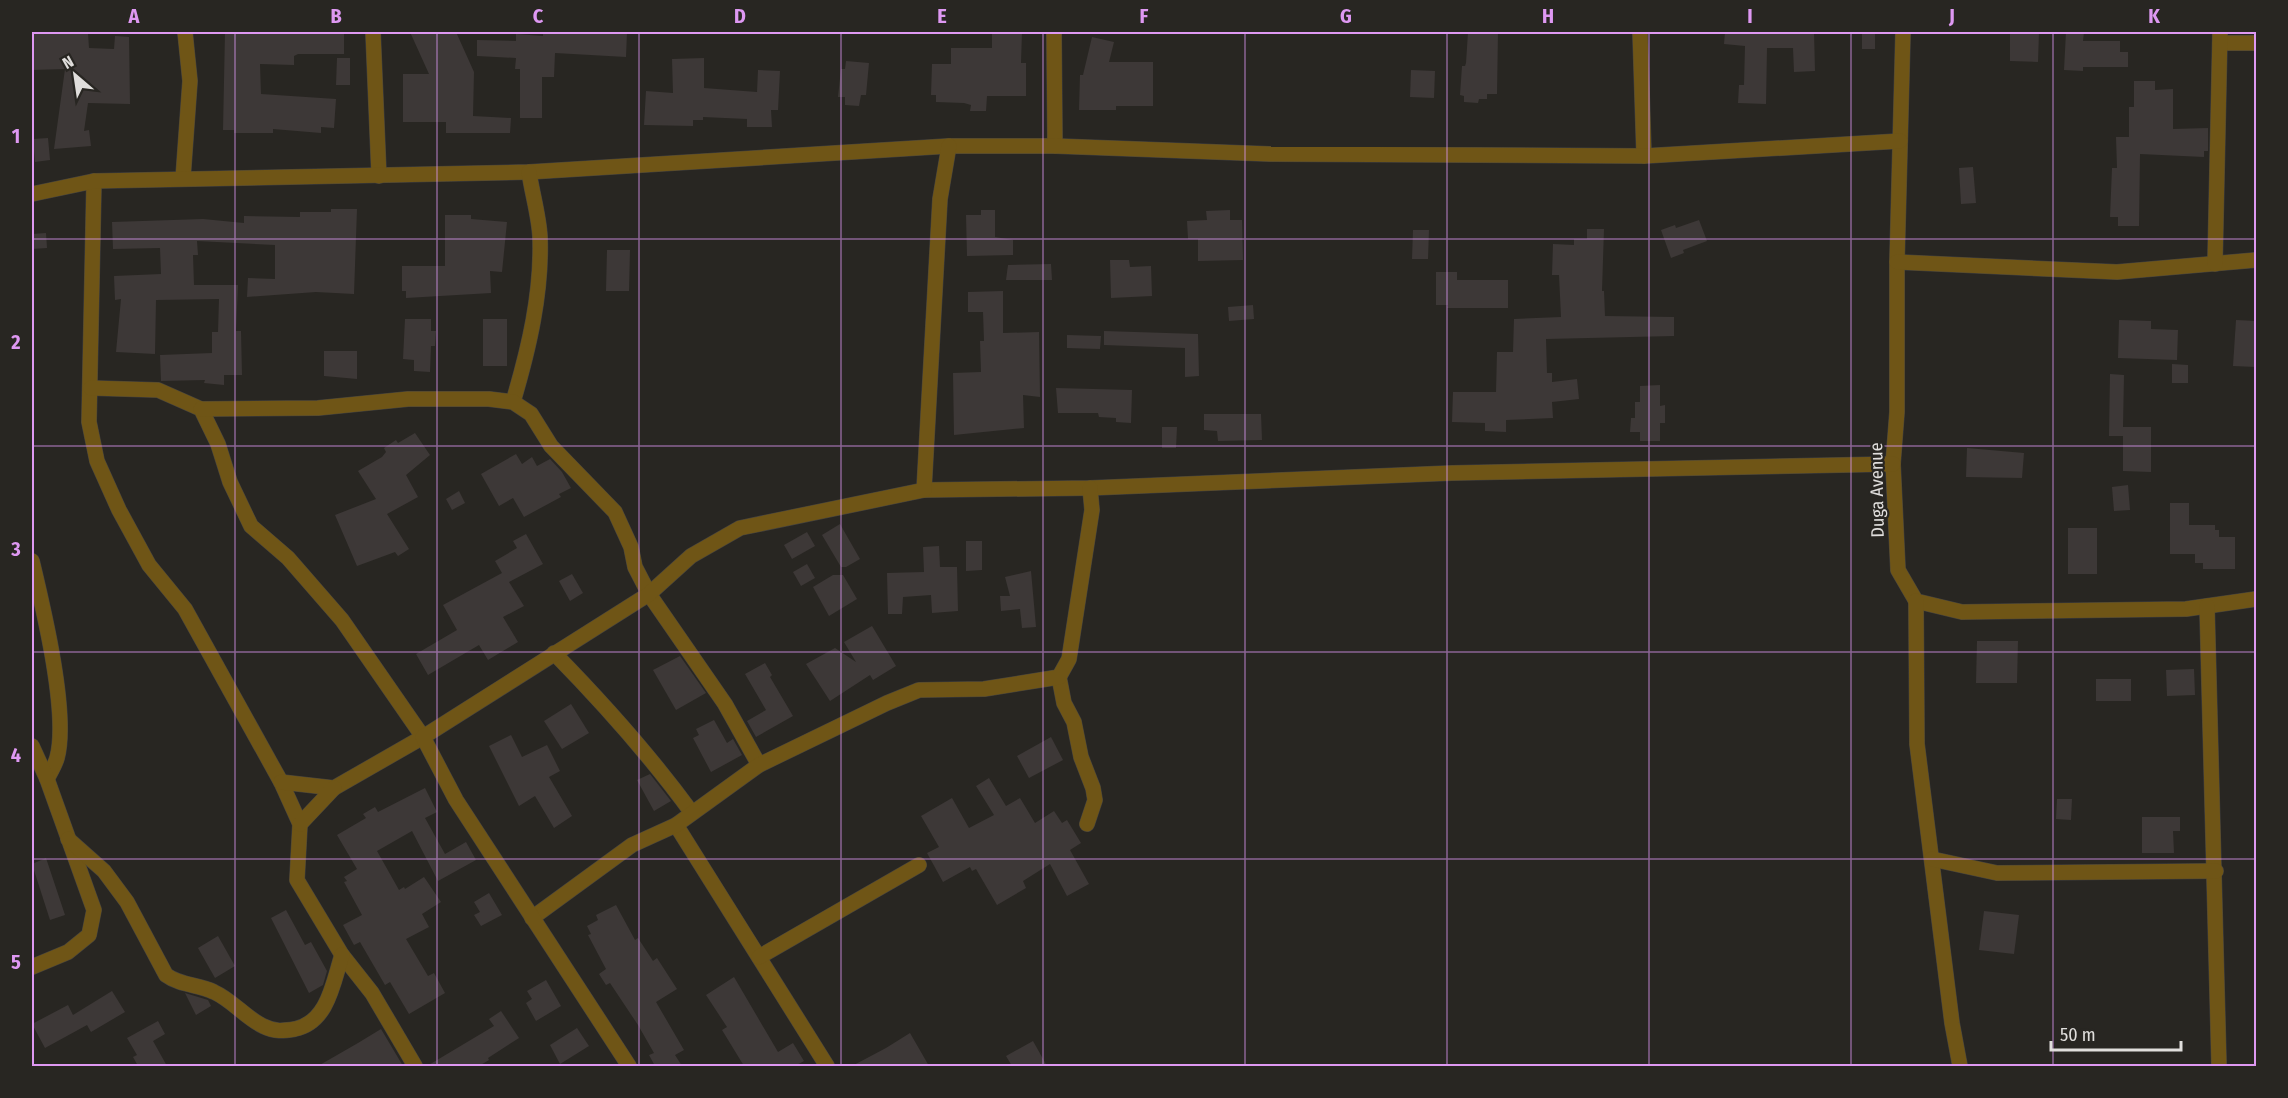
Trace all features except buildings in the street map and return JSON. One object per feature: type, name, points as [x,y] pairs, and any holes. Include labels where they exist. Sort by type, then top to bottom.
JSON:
[{"type":"street","points":[[183,178],[190,81],[185,32]]},
{"type":"street","points":[[373,32],[379,176]]},
{"type":"street","points":[[1054,32],[1055,146]]},
{"type":"street","points":[[1640,32],[1644,156]]},
{"type":"street","name":"Duga Avenue","points":[[1903,32],[1898,262],[1898,412],[1893,464],[1898,570],[1916,601]]},
{"type":"street","points":[[2215,264],[2220,37],[2256,43]]},
{"type":"street","points":[[32,194],[94,181],[529,172],[949,146],[1055,146],[1270,154],[1644,156],[1900,141]]},
{"type":"street","points":[[924,490],[940,199],[949,146]]},
{"type":"street","points":[[513,402],[527,355],[537,298],[540,235],[529,172]]},
{"type":"street","points":[[94,181],[89,422],[97,461],[119,510],[149,565],[184,609],[281,782],[300,824],[297,880],[342,955],[372,993],[415,1066]]},
{"type":"street","points":[[1898,262],[2117,272],[2256,261]]},
{"type":"street","points":[[91,388],[158,390],[201,409],[318,408],[408,399],[513,402],[531,414],[551,446],[615,512],[631,547],[635,567],[649,594],[720,696],[759,765]]},
{"type":"street","points":[[201,409],[218,444],[230,482],[251,526],[288,558],[342,620],[423,737],[456,800],[629,1066]]},
{"type":"street","points":[[300,824],[334,788],[423,737],[649,594],[691,556],[740,528],[924,490],[1090,488],[1452,472],[1893,464]]},
{"type":"street","points":[[1087,824],[1095,800],[1093,788],[1081,757],[1074,722],[1064,703],[1059,677],[1069,659],[1092,510],[1090,488]]},
{"type":"street","points":[[32,561],[44,611],[60,721],[57,758],[47,779]]},
{"type":"street","points":[[1960,1066],[1952,1023],[1917,744],[1916,601],[1962,612],[2186,609],[2256,599]]},
{"type":"street","points":[[2207,606],[2216,871],[2219,1066]]},
{"type":"street","points":[[554,653],[616,716],[651,757],[692,813]]},
{"type":"street","points":[[532,918],[632,845],[676,825],[759,765],[919,690],[984,689],[1059,677]]},
{"type":"street","points":[[32,746],[47,779],[94,910],[89,935],[68,952],[32,967]]},
{"type":"street","points":[[281,782],[334,788]]},
{"type":"street","points":[[676,825],[707,878],[827,1066]]},
{"type":"street","points":[[68,839],[104,871],[127,902],[166,975],[177,983],[213,991],[262,1026],[279,1032],[302,1028],[317,1018],[325,1006],[342,955]]},
{"type":"street","points":[[1932,859],[1997,873],[2216,871]]},
{"type":"street","points":[[759,957],[919,865]]}]
